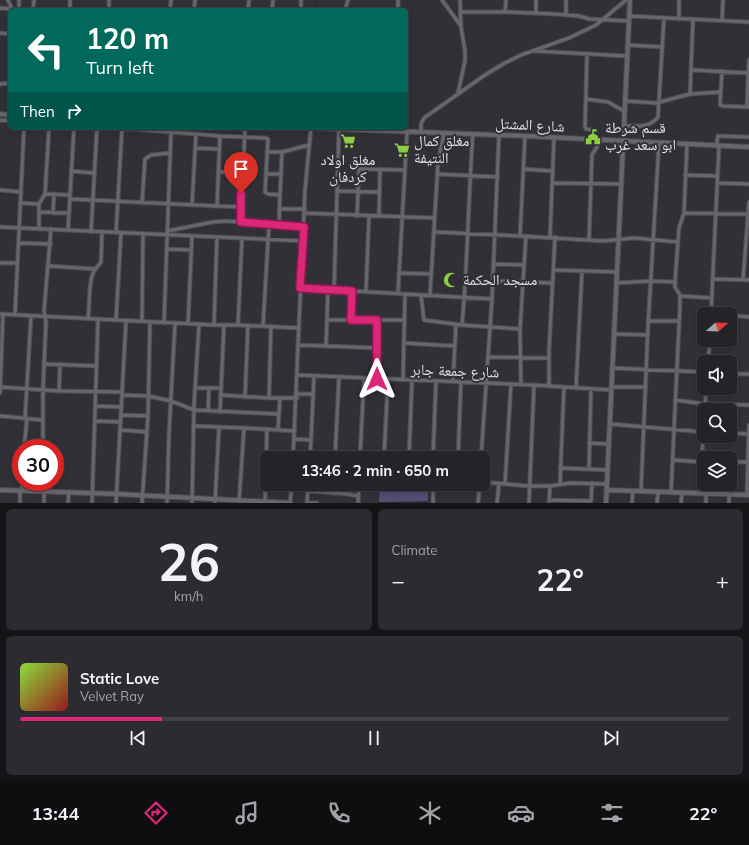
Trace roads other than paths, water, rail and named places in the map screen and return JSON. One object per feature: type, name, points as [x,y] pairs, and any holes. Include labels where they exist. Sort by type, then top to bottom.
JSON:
[{"type":"street","points":[[442,0],[461,27]]},
{"type":"street","points":[[458,94],[465,61],[461,27],[460,0]]},
{"type":"street","points":[[505,12],[506,0]]},
{"type":"street","points":[[536,0],[536,13]]},
{"type":"street","points":[[566,0],[566,15]]},
{"type":"street","points":[[623,0],[629,0]]},
{"type":"street","points":[[606,503],[629,0]]},
{"type":"street","points":[[421,133],[424,118],[503,64],[532,50],[569,38],[596,25],[629,0]]},
{"type":"street","points":[[679,0],[679,19]]},
{"type":"street","points":[[722,21],[723,0]]},
{"type":"street","points":[[460,12],[536,13],[629,22]]},
{"type":"street","points":[[629,16],[749,22]]},
{"type":"street","points":[[624,126],[645,126],[658,117],[664,18]]},
{"type":"street","points":[[690,94],[694,19]]},
{"type":"street","points":[[628,45],[662,47]]},
{"type":"street","points":[[532,50],[627,56]]},
{"type":"street","points":[[587,54],[585,128],[593,130],[593,140]]},
{"type":"street","points":[[722,71],[720,104],[722,106],[748,107],[749,60]]},
{"type":"street","points":[[692,70],[722,71],[748,75]]},
{"type":"street","points":[[625,101],[659,102],[690,94],[720,92]]},
{"type":"street","points":[[586,99],[608,102],[624,111]]},
{"type":"street","points":[[15,314],[24,130]]},
{"type":"street","points":[[39,228],[39,204],[45,194],[49,130]]},
{"type":"street","points":[[68,230],[74,130]]},
{"type":"street","points":[[91,232],[97,130]]},
{"type":"street","points":[[116,233],[122,130]]},
{"type":"street","points":[[146,130],[267,138],[265,192],[266,194],[280,195]]},
{"type":"street","points":[[241,222],[245,130]]},
{"type":"street","points":[[293,451],[304,211],[311,130]]},
{"type":"street","points":[[334,290],[337,191],[336,130]]},
{"type":"street","name":"شارع المشتل","points":[[370,130],[748,147]]},
{"type":"street","points":[[398,293],[403,217],[405,131]]},
{"type":"street","points":[[164,323],[171,132]]},
{"type":"street","points":[[430,295],[435,232],[437,174],[444,133]]},
{"type":"street","points":[[192,205],[196,134]]},
{"type":"street","points":[[462,325],[465,297],[473,134]]},
{"type":"street","points":[[217,206],[220,136]]},
{"type":"street","points":[[481,451],[494,264],[499,136]]},
{"type":"street","points":[[520,236],[525,136]]},
{"type":"street","points":[[711,307],[717,183],[717,136],[748,137],[748,147]]},
{"type":"street","points":[[550,237],[554,138]]},
{"type":"street","points":[[589,239],[592,155],[601,140]]},
{"type":"street","points":[[641,491],[648,321],[659,143]]},
{"type":"street","points":[[671,492],[680,296],[675,287],[675,282],[679,228],[684,213],[687,144]]},
{"type":"street","points":[[267,152],[282,152],[309,145]]},
{"type":"street","points":[[195,148],[219,149]]},
{"type":"street","points":[[279,226],[282,152]]},
{"type":"street","points":[[142,203],[145,159],[151,155],[170,153]]},
{"type":"street","points":[[357,216],[359,169],[404,170]]},
{"type":"street","points":[[379,216],[380,169]]},
{"type":"street","points":[[524,170],[553,171]]},
{"type":"street","points":[[71,171],[94,173]]},
{"type":"street","points":[[218,172],[242,172]]},
{"type":"street","points":[[266,174],[281,174]]},
{"type":"street","points":[[437,174],[498,177]]},
{"type":"street","points":[[685,175],[717,176]]},
{"type":"street","points":[[552,183],[621,184]]},
{"type":"street","points":[[717,183],[749,184]]},
{"type":"street","points":[[0,190],[21,192]]},
{"type":"street","points":[[337,191],[379,192]]},
{"type":"street","points":[[45,194],[70,195]]},
{"type":"street","points":[[53,212],[54,194]]},
{"type":"street","points":[[70,200],[241,207]]},
{"type":"street","points":[[743,280],[749,202]]},
{"type":"street","points":[[21,203],[39,204]]},
{"type":"street","points":[[279,209],[336,215],[435,218]]},
{"type":"street","points":[[39,212],[69,213]]},
{"type":"street","points":[[684,213],[749,214]]},
{"type":"street","points":[[366,291],[369,216]]},
{"type":"street","points":[[167,233],[213,222],[241,222],[304,227]]},
{"type":"street","points":[[263,326],[268,225]]},
{"type":"street","points":[[0,227],[39,228],[102,233],[167,233],[192,236],[303,242]]},
{"type":"street","points":[[43,439],[44,303],[49,266],[51,229]]},
{"type":"street","points":[[435,232],[556,237],[603,241],[634,238],[678,242]]},
{"type":"street","points":[[88,318],[92,277],[95,269],[101,262],[102,233]]},
{"type":"street","points":[[116,320],[121,233]]},
{"type":"street","points":[[142,321],[143,234]]},
{"type":"street","points":[[188,324],[192,236]]},
{"type":"street","points":[[521,384],[520,329],[526,236]]},
{"type":"street","points":[[214,325],[217,237]]},
{"type":"street","points":[[549,386],[549,358],[556,237]]},
{"type":"street","points":[[238,325],[242,238]]},
{"type":"street","points":[[19,243],[50,244]]},
{"type":"street","points":[[167,249],[191,250]]},
{"type":"street","points":[[0,263],[17,263]]},
{"type":"street","points":[[494,264],[524,265]]},
{"type":"street","points":[[49,266],[95,269]]},
{"type":"street","points":[[554,270],[617,272]]},
{"type":"street","points":[[576,388],[582,271]]},
{"type":"street","points":[[400,273],[431,274]]},
{"type":"street","points":[[713,279],[749,280]]},
{"type":"street","points":[[493,281],[553,284]]},
{"type":"street","points":[[617,283],[651,281],[675,282]]},
{"type":"street","points":[[300,288],[492,298]]},
{"type":"street","points":[[326,346],[328,289]]},
{"type":"street","points":[[351,320],[352,291]]},
{"type":"street","points":[[403,379],[405,294]]},
{"type":"street","points":[[421,294],[424,320],[462,325],[520,329]]},
{"type":"street","points":[[680,296],[712,298]]},
{"type":"street","points":[[0,393],[2,314],[164,323],[299,328]]},
{"type":"street","points":[[737,315],[749,316]]},
{"type":"street","points":[[25,439],[26,389],[31,316]]},
{"type":"street","points":[[92,503],[98,319]]},
{"type":"street","points":[[116,503],[126,320]]},
{"type":"street","points":[[328,320],[404,320]]},
{"type":"street","points":[[377,320],[377,379]]},
{"type":"street","points":[[648,321],[679,322]]},
{"type":"street","points":[[142,503],[148,416],[150,322]]},
{"type":"street","points":[[167,503],[175,323]]},
{"type":"street","points":[[192,503],[194,410],[200,324]]},
{"type":"street","points":[[453,382],[456,324]]},
{"type":"street","points":[[220,412],[224,325]]},
{"type":"street","points":[[245,397],[248,325]]},
{"type":"street","points":[[269,398],[271,326]]},
{"type":"street","points":[[614,334],[648,335]]},
{"type":"street","points":[[404,343],[455,346]]},
{"type":"street","points":[[299,345],[378,348]]},
{"type":"street","points":[[488,357],[549,358]]},
{"type":"street","points":[[44,364],[97,366]]},
{"type":"street","points":[[59,391],[60,364]]},
{"type":"street","points":[[612,368],[697,372]]},
{"type":"street","points":[[737,374],[749,374]]},
{"type":"street","name":"شارع جمعة جابر","points":[[297,375],[453,382],[461,381],[591,389],[646,388]]},
{"type":"street","points":[[310,451],[314,376]]},
{"type":"street","points":[[335,451],[339,377]]},
{"type":"street","points":[[360,451],[364,378]]},
{"type":"street","points":[[384,451],[388,379]]},
{"type":"street","points":[[409,451],[412,380]]},
{"type":"street","points":[[433,451],[436,381]]},
{"type":"street","points":[[458,451],[461,381]]},
{"type":"street","points":[[505,484],[510,384]]},
{"type":"street","points":[[529,503],[534,385]]},
{"type":"street","points":[[0,387],[123,393],[171,401],[194,410],[278,414]]},
{"type":"street","points":[[560,483],[564,387]]},
{"type":"street","points":[[195,388],[221,388]]},
{"type":"street","points":[[208,411],[209,388]]},
{"type":"street","points":[[589,469],[591,389]]},
{"type":"street","points":[[221,395],[280,398],[313,394]]},
{"type":"street","points":[[278,430],[280,398]]},
{"type":"street","points":[[675,400],[698,403]]},
{"type":"street","points":[[737,405],[749,405]]},
{"type":"street","points":[[96,406],[122,407]]},
{"type":"street","points":[[122,415],[148,416]]},
{"type":"street","points":[[0,416],[43,420]]},
{"type":"street","points":[[95,421],[121,422]]},
{"type":"street","points":[[610,424],[697,432]]},
{"type":"street","points":[[607,490],[748,495],[749,425]]},
{"type":"street","points":[[194,426],[295,431]]},
{"type":"street","points":[[215,501],[220,427]]},
{"type":"street","points":[[239,502],[244,428]]},
{"type":"street","points":[[265,502],[267,429]]},
{"type":"street","points":[[121,430],[147,432]]},
{"type":"street","points":[[737,433],[748,434]]},
{"type":"street","points":[[294,439],[310,440]]},
{"type":"street","points":[[590,443],[609,444]]},
{"type":"street","points":[[673,460],[697,462]]},
{"type":"street","points":[[737,462],[748,462]]},
{"type":"street","points":[[560,468],[608,470]]},
{"type":"street","points":[[490,483],[529,486],[550,486],[560,483],[607,484]]},
{"type":"street","points":[[550,486],[549,502],[590,502],[592,483]]},
{"type":"street","points":[[497,503],[499,484]]},
{"type":"street","points":[[0,490],[12,490]]},
{"type":"street","points":[[20,503],[21,491]]},
{"type":"street","points":[[44,503],[44,491],[142,495],[215,501],[290,503],[291,491]]},
{"type":"street","points":[[318,503],[307,503],[308,491],[358,496]]},
{"type":"street","points":[[358,491],[358,503]]},
{"type":"street","points":[[433,491],[433,503]]},
{"type":"street","points":[[478,503],[479,491]]},
{"type":"street","points":[[632,503],[633,491]]},
{"type":"street","points":[[68,503],[69,492]]},
{"type":"street","points":[[657,503],[658,492]]},
{"type":"street","points":[[681,503],[682,493]]},
{"type":"street","points":[[706,494],[706,503]]},
{"type":"street","points":[[729,494],[729,503]]},
{"type":"waterway","points":[[316,0],[316,8]]},
{"type":"place","name":"قسم شرطة ابو سعد غرب","points":[[593,137]]},
{"type":"place","name":"مغلق اولاد كردفان","points":[[348,141]]},
{"type":"place","name":"مغلق كمال النتيفة","points":[[402,150]]},
{"type":"place","name":"مسجد الحكمة","points":[[451,280]]}]
